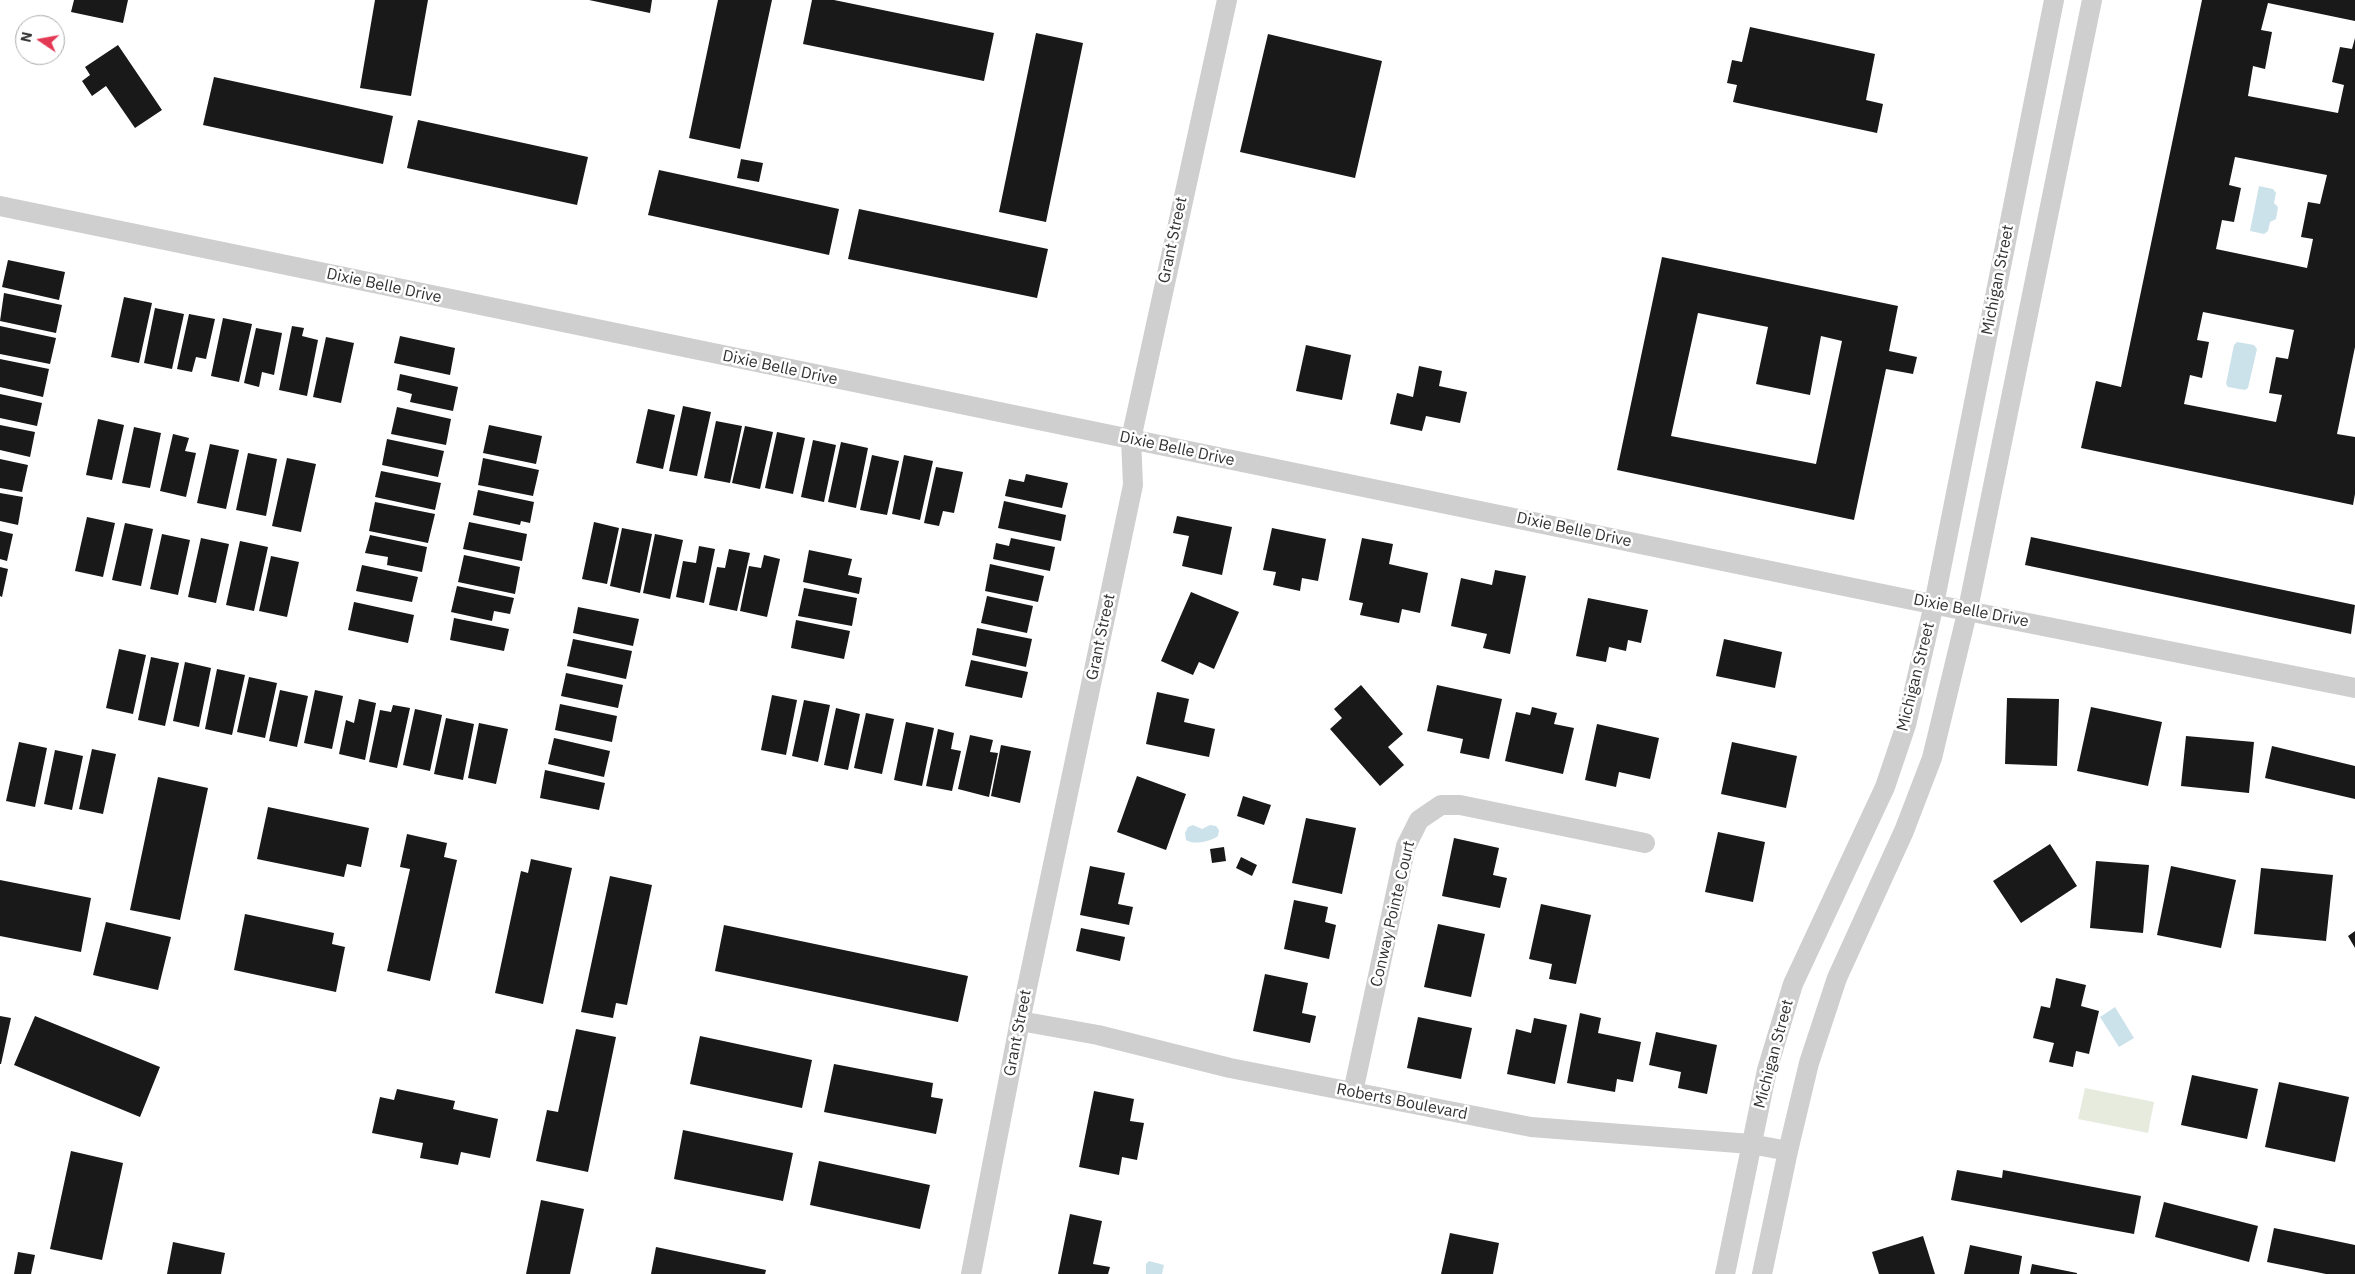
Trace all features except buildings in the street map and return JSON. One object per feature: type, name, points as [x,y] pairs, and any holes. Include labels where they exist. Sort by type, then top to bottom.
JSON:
[{"type":"street","name":"Grant Street","points":[[970,1274],[1020,1021],[1133,485],[1131,440],[1226,0]]},
{"type":"street","name":"Michigan Street","points":[[1725,1274],[1767,1070],[1793,984],[1886,787],[1906,725],[1934,604],[2054,0]]},
{"type":"street","points":[[1762,1274],[1809,1064],[1837,978],[1904,831],[1932,758],[1968,610],[2092,0]]},
{"type":"street","name":"Dixie Belle Drive","points":[[0,206],[1131,440],[2355,688]]},
{"type":"street","name":"Conway Pointe Court","points":[[1353,1092],[1406,846],[1419,820],[1441,805],[1460,805],[1645,843]]},
{"type":"street","name":"Roberts Boulevard","points":[[1020,1021],[1098,1035],[1230,1068],[1531,1127],[1751,1144],[1788,1151]]},
{"type":"shaded area","points":[[2085,1088],[2154,1102],[2148,1133],[2078,1119]]},
{"type":"water","points":[[2259,186],[2273,189],[2276,193],[2274,203],[2278,207],[2276,219],[2270,222],[2268,231],[2264,234],[2250,231]]},
{"type":"water","points":[[2237,342],[2254,345],[2257,349],[2248,388],[2245,390],[2228,387],[2226,384],[2234,345]]},
{"type":"water","points":[[1193,825],[1202,829],[1210,825],[1216,826],[1219,830],[1218,836],[1202,842],[1190,842],[1186,840],[1185,833],[1188,827]]},
{"type":"water","points":[[2115,1007],[2134,1038],[2119,1047],[2100,1017]]},
{"type":"water","points":[[1149,1261],[1164,1265],[1162,1274],[1146,1274],[1146,1264]]}]
